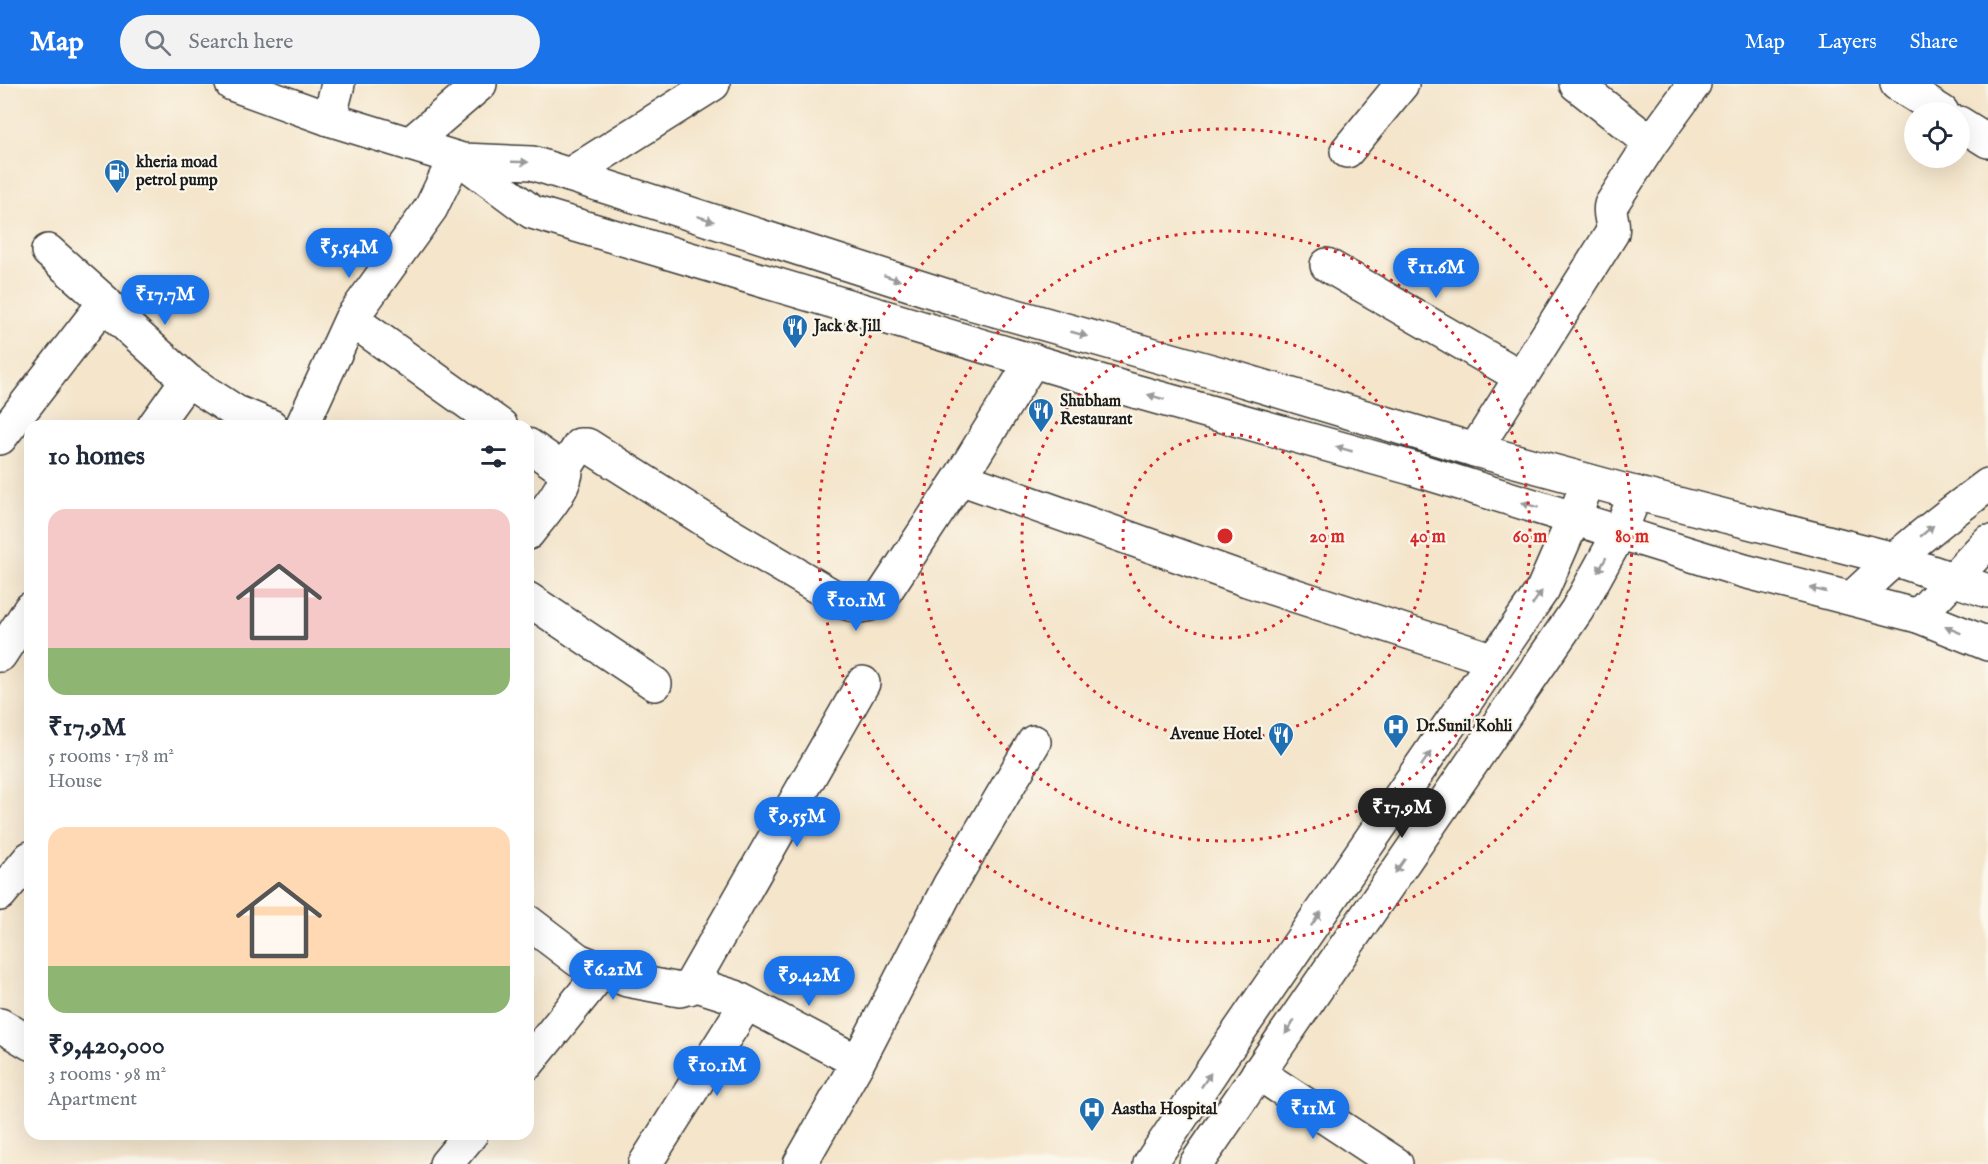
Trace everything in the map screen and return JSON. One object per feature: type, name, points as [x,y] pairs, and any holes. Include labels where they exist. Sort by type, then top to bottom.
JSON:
[{"type":"street","points":[[232,84],[329,119],[458,159],[532,163],[953,298],[1232,376],[1475,450],[1894,559],[1988,591]]},
{"type":"street","points":[[329,119],[338,84]]},
{"type":"street","points":[[410,144],[480,84]]},
{"type":"street","points":[[569,175],[713,84]]},
{"type":"street","points":[[1347,151],[1402,84]]},
{"type":"street","points":[[1576,84],[1651,143]]},
{"type":"street","points":[[1475,450],[1612,233],[1614,228],[1611,205],[1651,143],[1694,84]]},
{"type":"street","points":[[1897,84],[1926,102]]},
{"type":"street","points":[[1970,130],[1988,141]]},
{"type":"street","points":[[305,420],[351,319],[431,208],[458,159]]},
{"type":"street","points":[[458,159],[532,212],[1127,389],[1411,468],[1744,571],[1918,616],[1988,644]]},
{"type":"street","points":[[48,251],[187,380],[236,412],[256,420]]},
{"type":"street","points":[[1327,265],[1521,377]]},
{"type":"street","points":[[0,438],[105,302]]},
{"type":"street","points":[[351,319],[493,420]]},
{"type":"street","points":[[534,525],[560,490],[567,474],[566,467],[580,445],[583,444],[843,602],[855,606],[866,606],[881,598],[960,478],[1033,360]]},
{"type":"street","points":[[158,420],[187,380]]},
{"type":"street","points":[[534,449],[559,467],[566,467]]},
{"type":"street","points":[[960,478],[1247,580],[1494,660]]},
{"type":"street","points":[[1150,1164],[1543,590],[1588,481]]},
{"type":"street","points":[[1852,598],[1945,516],[1988,485]]},
{"type":"street","points":[[1196,1164],[1577,610],[1620,532],[1636,493]]},
{"type":"street","points":[[1918,616],[1988,542]]},
{"type":"street","points":[[534,603],[655,684]]},
{"type":"street","points":[[0,655],[24,618]]},
{"type":"street","points":[[688,988],[863,683]]},
{"type":"street","points":[[800,1164],[858,1062],[949,886],[1034,742]]},
{"type":"street","points":[[534,927],[578,960],[627,980],[680,990],[697,985],[735,997],[858,1062]]},
{"type":"street","points":[[534,1056],[603,970]]},
{"type":"street","points":[[645,1164],[746,1004]]},
{"type":"street","points":[[0,1025],[24,1039]]},
{"type":"street","points":[[1258,1073],[1396,1164]]},
{"type":"street","points":[[446,1164],[466,1140]]},
{"type":"place","name":"kheria moad petrol pump","points":[[117,195]]},
{"type":"place","name":"Jack & Jill","points":[[795,350]]},
{"type":"place","name":"Shubham Restaurant","points":[[1041,434]]},
{"type":"place","name":"Dr.Sunil Kohli","points":[[1396,750]]},
{"type":"place","name":"Avenue Hotel","points":[[1281,758]]},
{"type":"place","name":"Aastha Hospital","points":[[1092,1133]]}]
